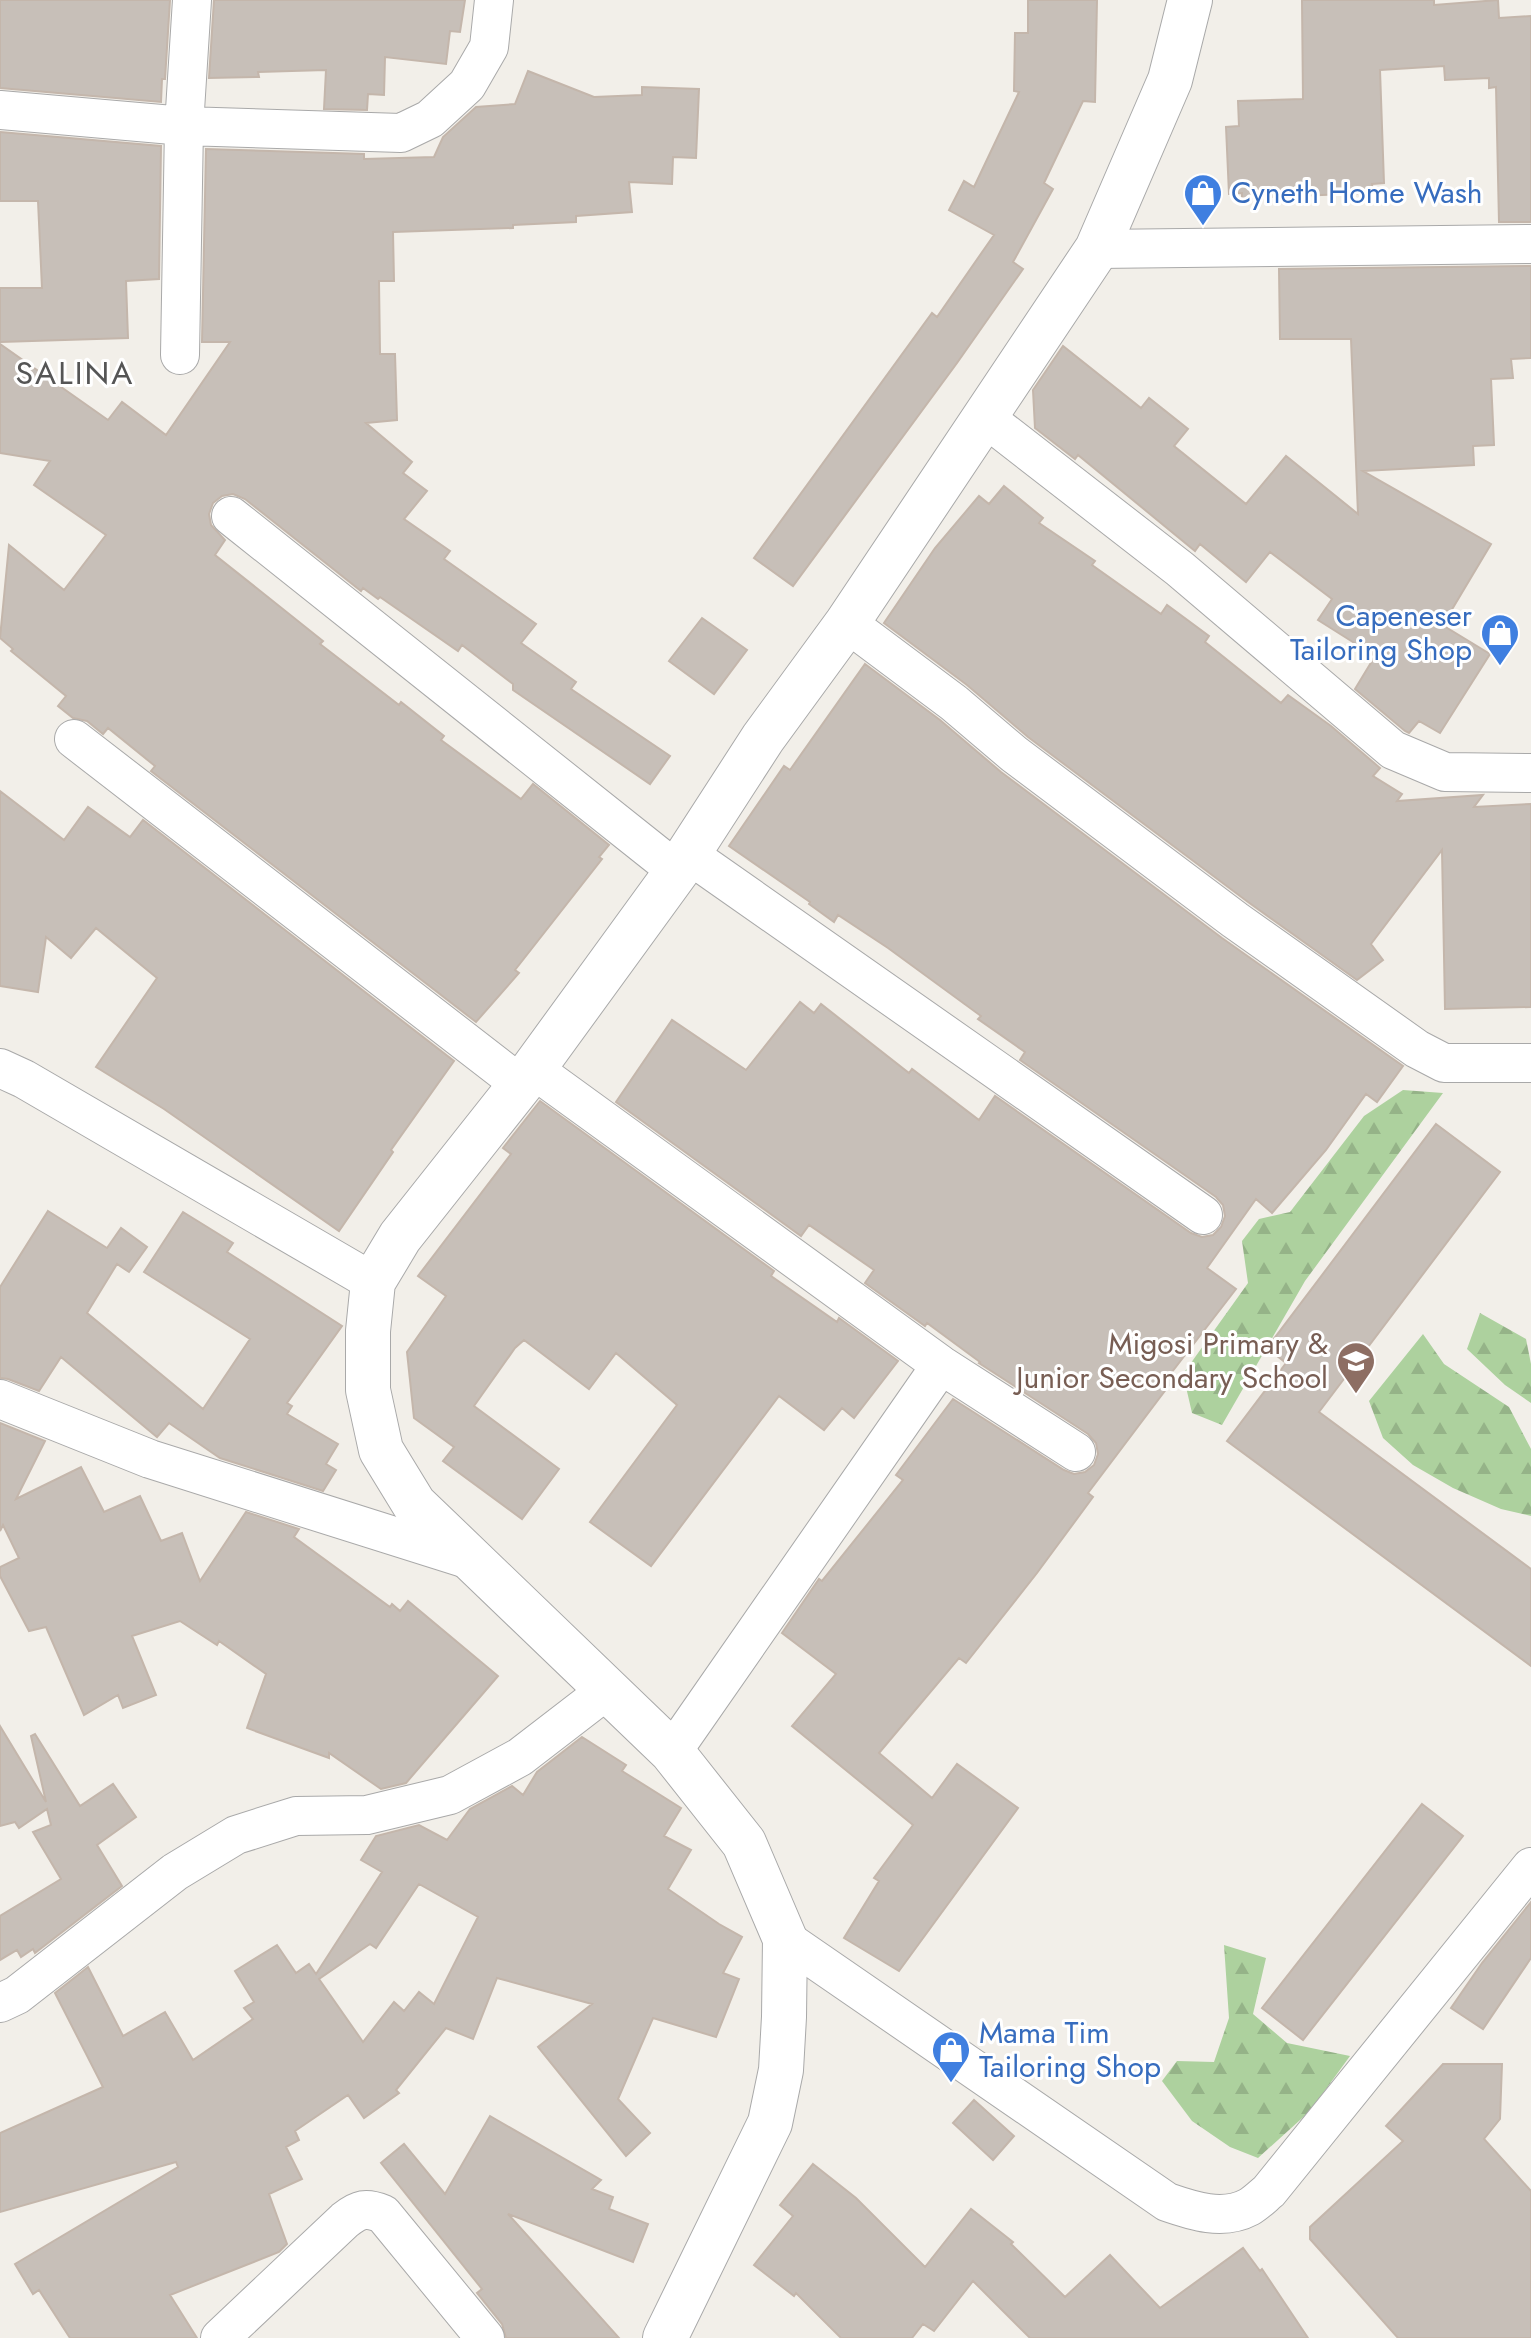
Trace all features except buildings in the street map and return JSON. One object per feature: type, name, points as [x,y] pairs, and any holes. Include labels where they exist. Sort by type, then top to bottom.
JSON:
[{"type":"street","points":[[180,355],[184,126],[192,0]]},
{"type":"street","points":[[0,110],[184,126],[401,133],[430,119],[467,85],[489,47],[494,0]]},
{"type":"street","points":[[665,2338],[770,2123],[781,2070],[785,1939],[744,1843],[672,1752],[414,1504],[381,1450],[368,1390],[368,1331],[373,1282],[400,1237],[527,1076],[682,863],[763,738],[847,623],[1097,249],[1170,80],[1190,0]]},
{"type":"street","points":[[1097,249],[1531,244]]},
{"type":"street","points":[[983,416],[1180,569],[1393,750],[1445,772],[1531,773]]},
{"type":"street","points":[[231,516],[682,863],[1203,1215]]},
{"type":"street","points":[[847,623],[1235,920],[1417,1049],[1444,1063],[1531,1063]]},
{"type":"street","points":[[74,739],[527,1076],[941,1365],[1076,1452]]},
{"type":"street","points":[[0,1068],[24,1079],[373,1282]]},
{"type":"street","points":[[672,1752],[941,1365]]},
{"type":"street","points":[[0,1399],[150,1459],[473,1561]]},
{"type":"street","points":[[0,2003],[17,1995],[175,1872],[236,1835],[296,1816],[367,1815],[450,1795],[520,1757],[607,1690]]},
{"type":"street","points":[[785,1939],[1167,2202],[1194,2211],[1226,2214],[1248,2207],[1269,2191],[1531,1867]]},
{"type":"street","points":[[220,2338],[345,2220],[357,2210],[368,2208],[383,2214],[485,2338]]},
{"type":"green space","points":[[1403,1090],[1443,1093],[1305,1281],[1222,1425],[1192,1413],[1183,1374],[1248,1283],[1242,1241],[1259,1219],[1290,1212],[1364,1116]]},
{"type":"green space","points":[[1480,1313],[1526,1339],[1531,1364],[1531,1403],[1505,1385],[1467,1349]]},
{"type":"green space","points":[[1423,1334],[1444,1364],[1509,1407],[1531,1449],[1531,1516],[1501,1509],[1453,1488],[1413,1465],[1383,1438],[1369,1401]]},
{"type":"green space","points":[[1224,1945],[1266,1958],[1253,2014],[1287,2043],[1350,2056],[1310,2111],[1258,2158],[1230,2147],[1192,2121],[1162,2081],[1177,2061],[1214,2062],[1229,2018]]},
{"type":"place","name":"Cyneth Home Wash","points":[[1203,227]]},
{"type":"place","name":"Capeneser Tailoring Shop","points":[[1500,667]]},
{"type":"place","name":"Migosi Primary & Junior Secondary School","points":[[1356,1395]]},
{"type":"place","name":"Mama Tim Tailoring Shop","points":[[951,2084]]},
{"type":"district","name":"SALINA","points":[[75,373]]}]
